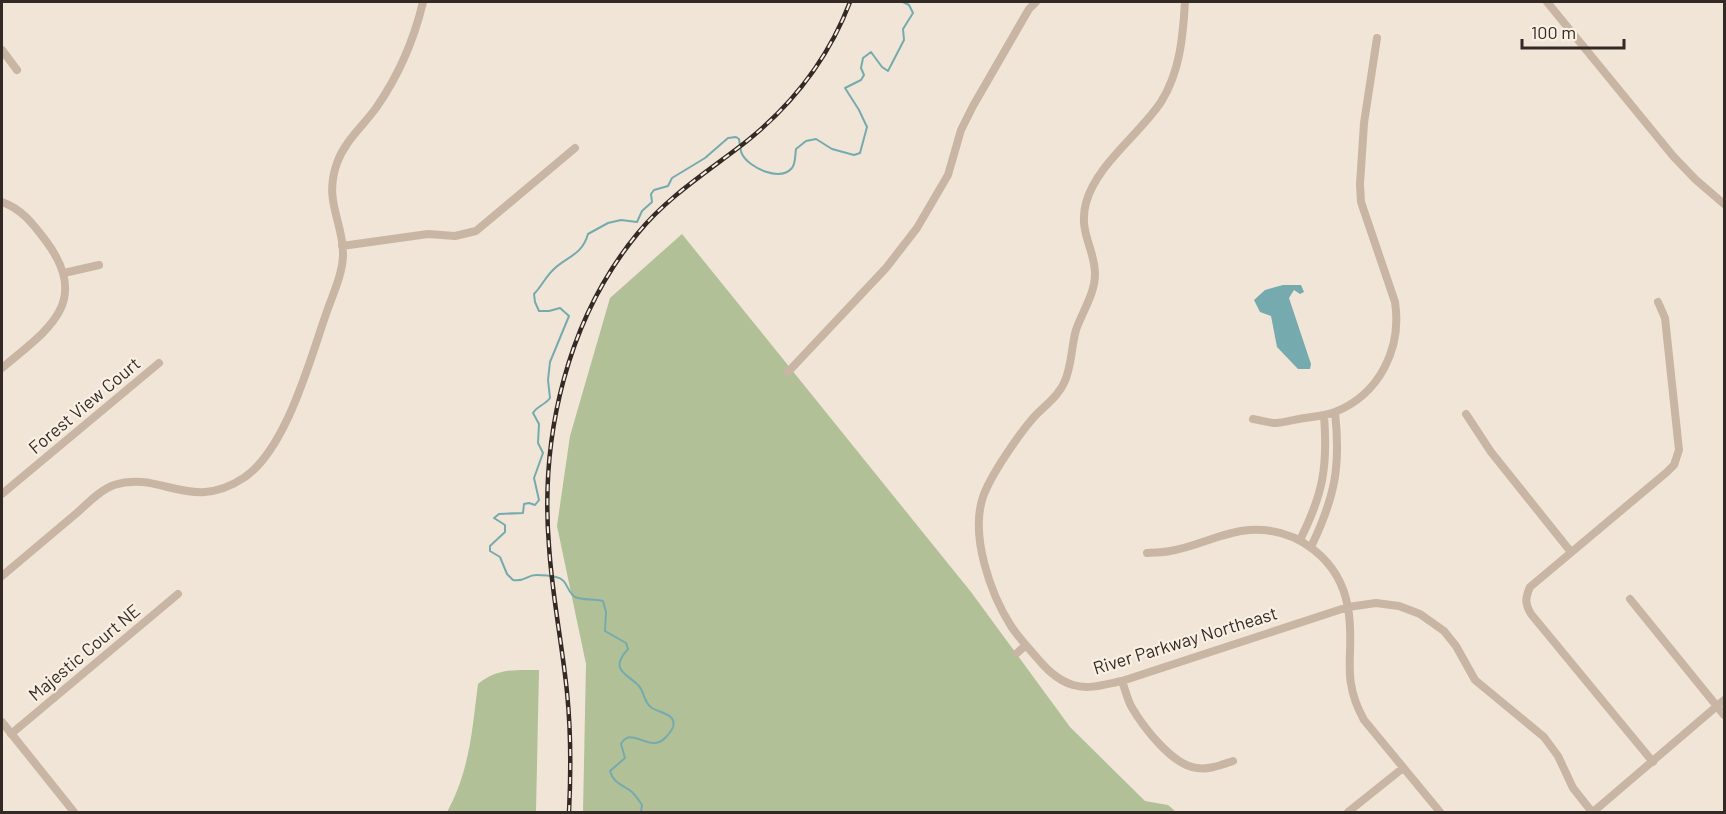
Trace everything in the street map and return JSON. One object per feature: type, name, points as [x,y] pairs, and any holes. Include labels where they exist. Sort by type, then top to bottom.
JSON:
[{"type":"street","points":[[2,576],[112,486],[135,482],[150,483],[189,493],[205,493],[233,484],[256,467],[279,433],[299,391],[341,271],[342,246],[332,200],[332,181],[337,163],[353,135],[393,83],[408,53],[423,2]]},
{"type":"street","points":[[788,372],[886,268],[917,228],[948,175],[961,130],[972,106],[1029,9],[1036,2]]},
{"type":"street","name":"River Parkway Northeast","points":[[1185,2],[1183,38],[1174,72],[1161,101],[1100,174],[1091,189],[1086,204],[1085,236],[1095,273],[1093,289],[1076,330],[1064,384],[1033,418],[990,481],[978,515],[979,536],[999,605],[1012,627],[1044,667],[1058,678],[1074,685],[1092,687],[1122,681],[1348,607],[1376,603],[1399,606],[1420,614],[1444,631],[1456,646],[1475,680],[1544,737],[1558,756],[1573,788],[1593,813]]},
{"type":"street","points":[[1547,2],[1673,156],[1695,179],[1725,204]]},
{"type":"street","points":[[1253,419],[1276,423],[1324,416],[1335,412],[1348,405],[1375,383],[1391,355],[1396,338],[1395,302],[1361,197],[1364,123],[1377,38]]},
{"type":"street","points":[[2,50],[17,70]]},
{"type":"street","points":[[342,246],[428,234],[455,236],[476,231],[575,148]]},
{"type":"street","points":[[2,202],[24,214],[58,259],[64,273],[63,304],[54,322],[44,334],[2,368]]},
{"type":"street","points":[[64,273],[99,265]]},
{"type":"street","points":[[1653,762],[1531,614],[1526,605],[1526,597],[1530,587],[1667,472],[1678,457],[1665,318],[1658,302]]},
{"type":"street","name":"Forest View Court","points":[[2,494],[159,363]]},
{"type":"street","points":[[1311,547],[1330,504],[1335,483],[1338,438],[1335,412]]},
{"type":"street","points":[[1466,414],[1491,452],[1571,552]]},
{"type":"street","points":[[1300,540],[1319,500],[1323,481],[1326,459],[1324,416]]},
{"type":"street","points":[[1147,553],[1171,551],[1229,533],[1248,530],[1282,533],[1311,547],[1333,569],[1348,607],[1348,670],[1355,704],[1364,720],[1440,813]]},
{"type":"street","name":"Majestic Court NE","points":[[11,734],[178,594]]},
{"type":"street","points":[[1630,599],[1721,703],[1725,715]]},
{"type":"street","points":[[1017,652],[1026,645]]},
{"type":"street","points":[[1122,681],[1130,704],[1137,715],[1170,756],[1185,765],[1197,768],[1210,768],[1233,761]]},
{"type":"street","points":[[1593,813],[1721,703]]},
{"type":"street","points":[[2,722],[74,813]]},
{"type":"street","points":[[1348,813],[1403,768]]},
{"type":"green space","points":[[682,234],[971,592],[1070,727],[1145,801],[1168,805],[1176,812],[583,812],[586,664],[557,526],[570,436],[610,298]]},
{"type":"green space","points":[[514,670],[539,670],[536,812],[447,812],[461,781],[465,765],[472,734],[478,684],[500,673]]},
{"type":"water","points":[[1283,285],[1301,285],[1304,292],[1300,294],[1294,290],[1289,298],[1311,364],[1310,369],[1298,369],[1277,347],[1271,316],[1260,312],[1254,300],[1265,290]]},
{"type":"waterway","points":[[641,812],[642,805],[637,798],[616,781],[610,771],[625,758],[621,744],[625,739],[630,737],[647,742],[659,742],[673,727],[673,719],[649,706],[638,685],[621,670],[620,662],[628,649],[626,643],[605,631],[606,612],[603,601],[575,597],[563,580],[556,577],[536,575],[513,580],[507,574],[500,557],[490,551],[490,546],[505,532],[505,525],[494,518],[499,514],[523,513],[524,504],[535,505],[539,500],[534,478],[543,453],[538,443],[539,424],[533,413],[550,398],[548,380],[550,362],[569,316],[560,308],[539,311],[534,294],[557,266],[582,247],[588,234],[608,223],[621,220],[637,222],[642,211],[652,202],[651,194],[654,190],[668,186],[672,178],[705,158],[728,138],[739,139],[742,154],[751,164],[765,172],[780,174],[792,168],[796,149],[806,141],[816,139],[832,149],[854,155],[860,153],[867,127],[845,88],[861,80],[864,75],[861,68],[863,58],[871,52],[882,67],[888,71],[904,40],[903,29],[913,13],[909,5],[903,2]]},
{"type":"railway","points":[[569,812],[568,707],[550,564],[547,504],[554,421],[576,341],[613,267],[638,233],[662,207],[747,141],[780,111],[808,78],[832,42],[850,2]]}]
